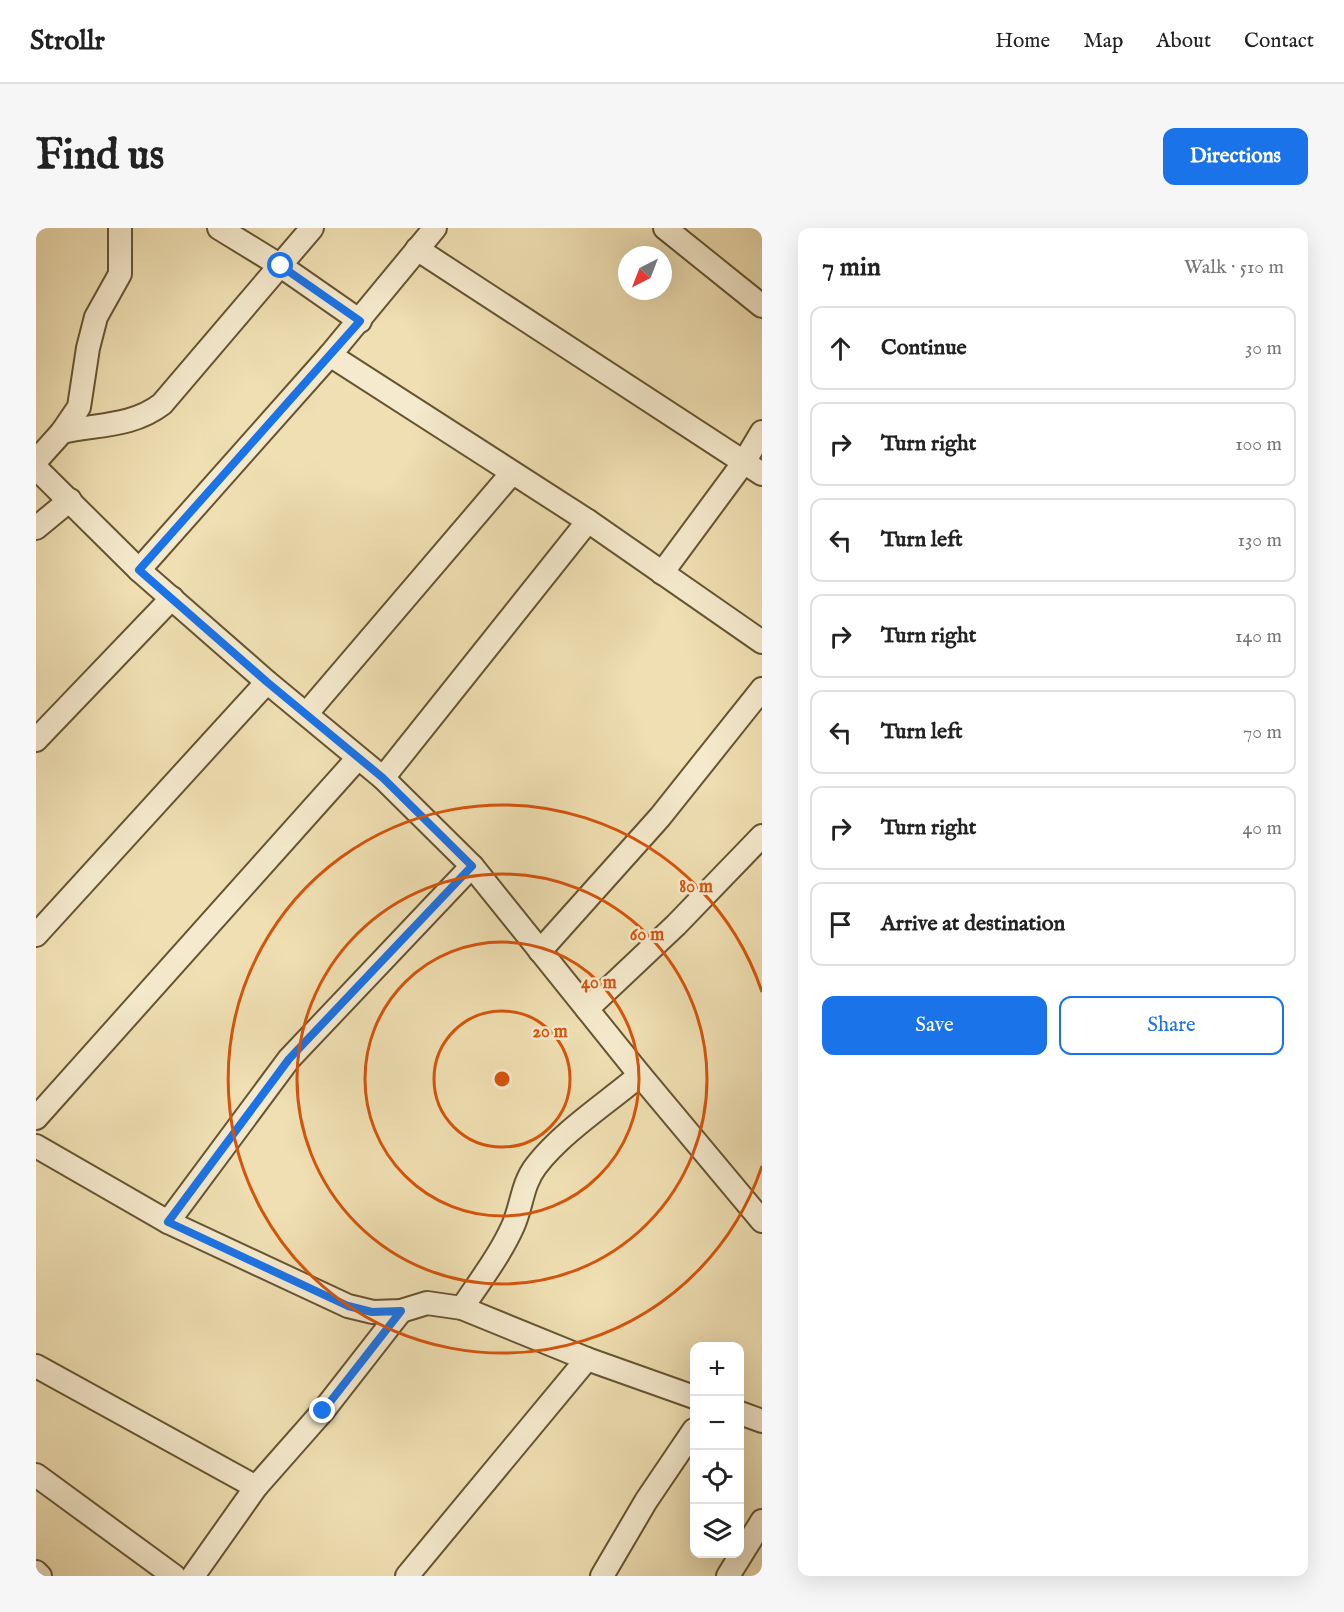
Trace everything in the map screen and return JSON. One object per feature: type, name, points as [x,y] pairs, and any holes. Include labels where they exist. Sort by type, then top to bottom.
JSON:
[{"type":"street","points":[[36,461],[62,432],[79,406],[88,348],[96,317],[120,274],[120,228]]},
{"type":"street","points":[[219,228],[281,266],[360,321]]},
{"type":"street","points":[[62,432],[125,422],[146,416],[162,404],[312,228]]},
{"type":"street","points":[[139,570],[360,321],[435,228]]},
{"type":"street","points":[[664,228],[762,306]]},
{"type":"street","points":[[417,249],[753,468]]},
{"type":"street","points":[[330,355],[588,521],[762,642]]},
{"type":"street","points":[[662,573],[753,468],[762,432]]},
{"type":"street","points":[[36,468],[139,570],[267,682],[383,778],[472,866],[640,1075],[758,1208]]},
{"type":"street","points":[[307,713],[512,472]]},
{"type":"street","points":[[36,528],[70,500]]},
{"type":"street","points":[[383,778],[588,521]]},
{"type":"street","points":[[36,740],[172,598]]},
{"type":"street","points":[[36,935],[267,682]]},
{"type":"street","points":[[540,951],[660,817],[762,689]]},
{"type":"street","points":[[36,1118],[358,758]]},
{"type":"street","points":[[587,1009],[676,925],[762,836]]},
{"type":"street","points":[[168,1222],[289,1059],[472,866]]},
{"type":"street","points":[[462,1308],[502,1248],[514,1223],[522,1190],[536,1166],[561,1141],[640,1075]]},
{"type":"street","points":[[36,1146],[168,1222],[348,1306],[372,1312],[401,1311],[427,1303],[462,1308],[587,1359],[691,1396]]},
{"type":"street","points":[[192,1576],[256,1487],[323,1411],[401,1311]]},
{"type":"street","points":[[407,1576],[587,1359]]},
{"type":"street","points":[[36,1366],[256,1487]]},
{"type":"street","points":[[744,1414],[762,1421]]},
{"type":"street","points":[[602,1576],[646,1501],[690,1436]]},
{"type":"street","points":[[36,1475],[174,1576]]},
{"type":"street","points":[[728,1576],[762,1521]]},
{"type":"street","points":[[36,1572],[40,1576]]},
{"type":"route","points":[[281,266],[360,321],[139,570],[267,682],[383,778],[472,866],[289,1059],[168,1222],[348,1306],[372,1312],[401,1311],[323,1411]]}]
